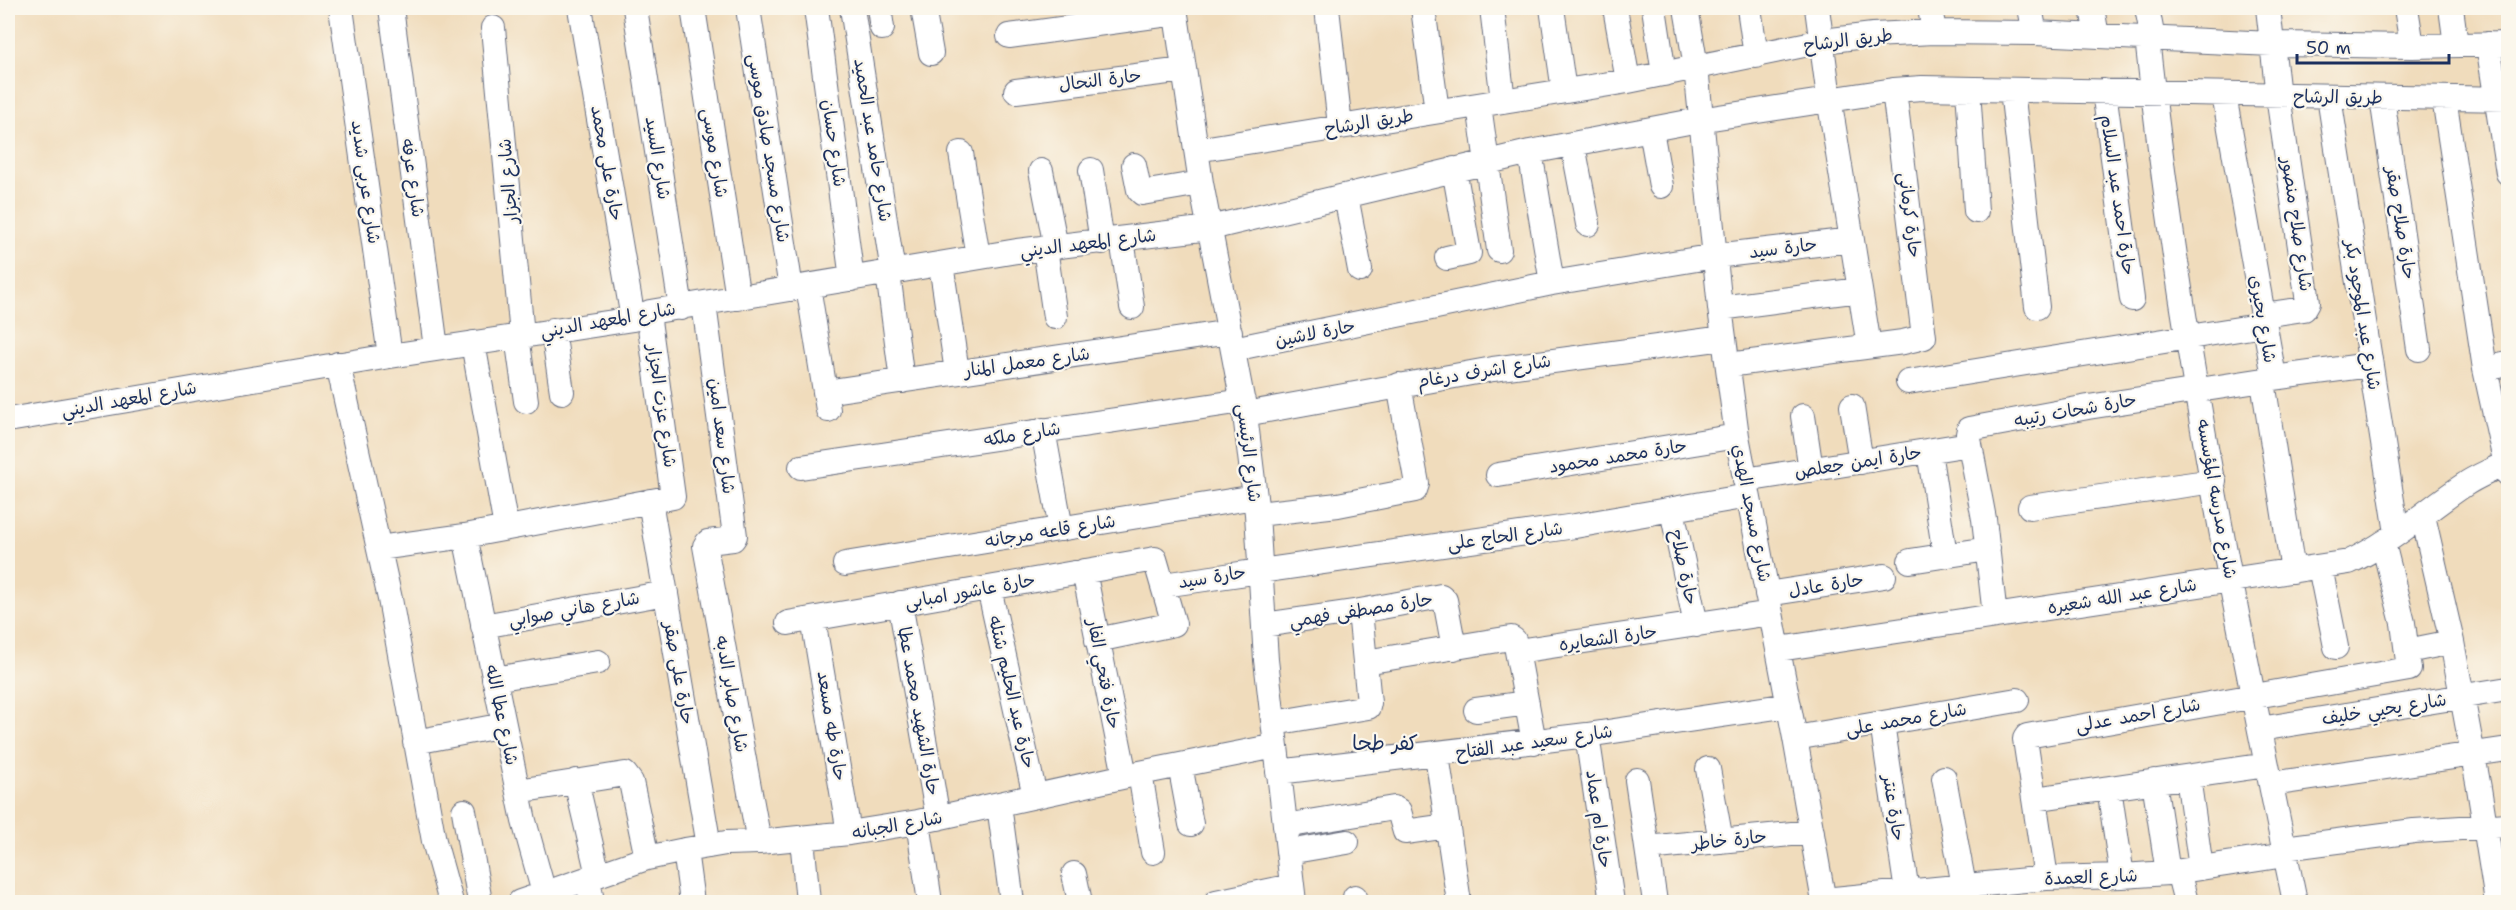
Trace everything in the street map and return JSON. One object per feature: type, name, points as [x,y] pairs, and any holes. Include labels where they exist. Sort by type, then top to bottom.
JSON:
[{"type":"street","name":"شارع عربى شديد","points":[[341,8],[390,356]]},
{"type":"street","name":"شارع عرفه","points":[[391,8],[436,348]]},
{"type":"street","name":"حارة على محمد","points":[[580,8],[641,316]]},
{"type":"street","name":"شارع السيد","points":[[635,8],[693,306]]},
{"type":"street","name":"شارع موسى","points":[[693,8],[738,298]]},
{"type":"street","name":"شارع مسجد صادق موسى","points":[[748,8],[799,287],[826,401]]},
{"type":"street","name":"شارع حسان","points":[[816,8],[852,279]]},
{"type":"street","name":"شارع حامد عبد الحميد","points":[[852,8],[891,272],[902,381]]},
{"type":"street","points":[[923,8],[931,53]]},
{"type":"street","points":[[1327,8],[1340,126]]},
{"type":"street","points":[[1423,8],[1437,111]]},
{"type":"street","points":[[1492,8],[1503,101]]},
{"type":"street","points":[[1552,8],[1564,91]]},
{"type":"street","points":[[1615,8],[1628,81]]},
{"type":"street","points":[[1654,8],[1664,74]]},
{"type":"street","name":"شارع مسجد الهدي","points":[[1686,8],[1696,68],[1699,120],[1737,436],[1796,738],[1824,901]]},
{"type":"street","points":[[1749,8],[1756,56]]},
{"type":"street","points":[[1728,365],[1869,346],[1829,98],[1817,8]]},
{"type":"street","points":[[1930,8],[1934,32]]},
{"type":"street","points":[[2030,8],[2035,33]]},
{"type":"street","points":[[2092,8],[2097,36]]},
{"type":"street","name":"شارع مدرسه المؤسسه","points":[[2147,8],[2153,93],[2188,338],[2231,580],[2295,903]]},
{"type":"street","points":[[2268,8],[2278,96]]},
{"type":"street","points":[[2406,8],[2412,46]]},
{"type":"street","points":[[2451,8],[2456,45]]},
{"type":"street","points":[[1009,36],[1175,10]]},
{"type":"street","name":"شارع الرئيسى","points":[[1175,10],[1201,183],[1244,407],[1256,506],[1264,625],[1278,772],[1293,894]]},
{"type":"street","name":"شارع الجزار","points":[[493,28],[526,400]]},
{"type":"street","name":"طريق الرشاح","points":[[1196,150],[1628,81],[1823,41],[1872,35],[1934,32],[2035,33],[2272,44],[2412,46],[2498,44]]},
{"type":"street","points":[[2498,44],[2508,173]]},
{"type":"street","name":"حارة النحال","points":[[1016,91],[1184,70]]},
{"type":"street","points":[[1968,89],[1976,211]]},
{"type":"street","name":"طريق الرشاح","points":[[1210,228],[1530,152],[1699,120],[1829,98],[1894,90],[2104,91],[2503,99]]},
{"type":"street","name":"حارة كرمانى","points":[[1869,346],[1922,339],[1925,334],[1894,90]]},
{"type":"street","points":[[2012,90],[2037,307]]},
{"type":"street","name":"حارة احمد عبد السلام","points":[[2104,91],[2132,299]]},
{"type":"street","name":"شارع بحيرى","points":[[2224,94],[2264,320],[2269,379],[2293,571]]},
{"type":"street","name":"شارع صلاح منصور","points":[[2264,320],[2304,309],[2308,302],[2278,96]]},
{"type":"street","name":"شارع عبد الموجود بكر","points":[[2329,97],[2370,365],[2397,596],[2408,651]]},
{"type":"street","name":"حارة صلاح صقر","points":[[2382,98],[2420,349]]},
{"type":"street","points":[[2444,98],[2485,369],[2501,404],[2507,466]]},
{"type":"street","points":[[1479,105],[1499,250]]},
{"type":"street","points":[[1651,130],[1661,186]]},
{"type":"street","points":[[1573,145],[1588,224]]},
{"type":"street","points":[[1530,152],[1552,283]]},
{"type":"street","points":[[961,153],[978,257]]},
{"type":"street","points":[[1134,165],[1139,190],[1142,193],[1201,183]]},
{"type":"street","points":[[1447,258],[1469,253],[1454,169]]},
{"type":"street","points":[[1091,170],[1132,308]]},
{"type":"street","points":[[1041,171],[1051,248],[1055,317]]},
{"type":"street","points":[[1346,196],[1360,270]]},
{"type":"street","name":"شارع المعهد الديني","points":[[8,420],[641,316],[978,257],[1210,228]]},
{"type":"street","name":"حارة سيد","points":[[1552,283],[1715,256],[1852,240]]},
{"type":"street","points":[[941,264],[957,372]]},
{"type":"street","name":"حارة لاشين","points":[[1231,341],[1398,316],[1552,283]]},
{"type":"street","points":[[1720,308],[1860,290]]},
{"type":"street","name":"شارع سعد امين","points":[[693,306],[735,536],[732,539],[708,542],[705,546]]},
{"type":"street","name":"شارع عزت الجزار","points":[[641,316],[674,493],[661,500]]},
{"type":"street","points":[[1908,381],[2188,338],[2264,320]]},
{"type":"street","points":[[552,330],[562,392]]},
{"type":"street","name":"شارع اشرف درغام","points":[[1244,407],[1576,356],[1724,338]]},
{"type":"street","name":"شارع معمل المنار","points":[[826,401],[902,381],[957,372],[1231,341]]},
{"type":"street","points":[[473,342],[506,528]]},
{"type":"street","points":[[338,364],[390,599],[434,841],[451,903]]},
{"type":"street","points":[[2485,369],[2508,364]]},
{"type":"street","points":[[2198,390],[2370,365]]},
{"type":"street","name":"شارع قاعه مرجانه","points":[[845,564],[1061,529],[1256,506],[1338,505],[1414,492],[1417,484],[1399,385]]},
{"type":"street","name":"حارة شحات رتيبه","points":[[1970,444],[1968,432],[1971,428],[2198,390]]},
{"type":"street","points":[[1852,406],[1861,462]]},
{"type":"street","name":"شارع ملكه","points":[[801,467],[1043,430],[1244,407]]},
{"type":"street","points":[[1803,416],[1811,470]]},
{"type":"street","points":[[1043,430],[1061,529]]},
{"type":"street","name":"حارة محمد محمود","points":[[1498,475],[1737,436]]},
{"type":"street","points":[[1970,444],[1984,519],[1995,616]]},
{"type":"street","name":"حارة ايمن جعلص","points":[[1747,488],[1811,470],[1970,444]]},
{"type":"street","points":[[1929,451],[1945,555]]},
{"type":"street","name":"شارع عبد الله شعيره","points":[[1779,649],[2349,562],[2423,516],[2465,484],[2507,466]]},
{"type":"street","points":[[2030,507],[2214,481]]},
{"type":"street","name":"شارع الحاج على","points":[[1261,569],[1672,510],[1747,488]]},
{"type":"street","points":[[379,549],[465,536],[661,500]]},
{"type":"street","name":"حارة على صقر","points":[[661,500],[666,592],[709,846]]},
{"type":"street","name":"حارة صلاح","points":[[1672,510],[1696,625]]},
{"type":"street","points":[[2423,516],[2452,642],[2497,903]]},
{"type":"street","name":"شارع عطا الله","points":[[465,536],[518,791],[529,900]]},
{"type":"street","name":"شارع صابر الدبه","points":[[705,546],[759,842]]},
{"type":"street","points":[[1910,561],[1988,549]]},
{"type":"street","name":"حارة سيد","points":[[1097,640],[1174,624],[1156,560],[1152,558]]},
{"type":"street","name":"حارة عاشور امبابى","points":[[788,623],[1152,558]]},
{"type":"street","points":[[2320,567],[2336,647]]},
{"type":"street","name":"حارة سيد","points":[[1163,585],[1261,569]]},
{"type":"street","name":"حارة فتحي الفار","points":[[1084,571],[1097,640],[1153,852]]},
{"type":"street","name":"حارة عادل","points":[[1769,603],[1884,576]]},
{"type":"street","name":"حارة عبد الحليم شتله","points":[[989,588],[1035,796]]},
{"type":"street","name":"شارع هاني صوابي","points":[[483,626],[666,592]]},
{"type":"street","name":"حارة مصطفى فهمي","points":[[1264,625],[1443,597],[1454,648]]},
{"type":"street","name":"حارة الشهيد محمد عطا","points":[[900,603],[928,820],[930,903]]},
{"type":"street","name":"حارة الشعايره","points":[[1517,651],[1696,625],[1769,603]]},
{"type":"street","points":[[1274,723],[1366,708],[1369,701],[1360,611]]},
{"type":"street","name":"حارة طه مسعد","points":[[813,619],[849,833]]},
{"type":"street","points":[[1365,662],[1511,638],[1514,640],[1517,651],[1534,742]]},
{"type":"street","points":[[2408,651],[2452,642]]},
{"type":"street","name":"شارع احمد عدلى","points":[[2034,799],[2025,739],[2030,735],[2405,671],[2409,669],[2408,651]]},
{"type":"street","points":[[494,679],[598,662]]},
{"type":"street","name":"شارع يحيي خليف","points":[[2260,729],[2508,688]]},
{"type":"street","name":"شارع محمد على","points":[[1796,738],[2017,700]]},
{"type":"street","points":[[1476,711],[1527,703]]},
{"type":"street","name":"شارع سعيد عبد الفتاح","points":[[1278,772],[1437,755],[1789,705]]},
{"type":"street","name":"حارة عنتر","points":[[1881,723],[1907,892]]},
{"type":"street","points":[[415,742],[504,725]]},
{"type":"street","name":"حارة ام عماد","points":[[1587,735],[1611,903]]},
{"type":"street","name":"شارع الجبانه","points":[[529,900],[647,858],[685,850],[849,833],[928,820],[1132,774],[1276,747]]},
{"type":"street","points":[[2046,878],[2034,799],[2188,777],[2269,775],[2473,755],[2508,748]]},
{"type":"street","points":[[1437,755],[1459,903]]},
{"type":"street","points":[[1180,765],[1191,824]]},
{"type":"street","points":[[1708,769],[1720,841]]},
{"type":"street","points":[[518,791],[625,774],[631,782],[647,858]]},
{"type":"street","points":[[2182,871],[2188,777]]},
{"type":"street","points":[[1944,778],[1964,886]]},
{"type":"street","points":[[1637,780],[1655,903]]},
{"type":"street","points":[[576,781],[593,877],[592,903]]},
{"type":"street","points":[[2154,782],[2182,871],[2186,903]]},
{"type":"street","points":[[2109,788],[2121,876]]},
{"type":"street","points":[[999,805],[1012,903]]},
{"type":"street","points":[[1285,825],[1396,808],[1405,832],[1448,826]]},
{"type":"street","points":[[464,811],[480,903]]},
{"type":"street","name":"شارع العمدة","points":[[1824,901],[2046,878],[2121,876],[2182,871],[2414,831],[2508,825]]},
{"type":"street","name":"حارة خاطر","points":[[1647,848],[1812,832]]},
{"type":"street","points":[[802,838],[808,903]]},
{"type":"street","points":[[1288,852],[1347,842]]},
{"type":"street","points":[[685,850],[692,903]]},
{"type":"street","points":[[1074,874],[1080,903]]},
{"type":"street","points":[[1216,903],[1293,894]]},
{"type":"district","name":"كفر طحا","points":[[1385,743]]}]
